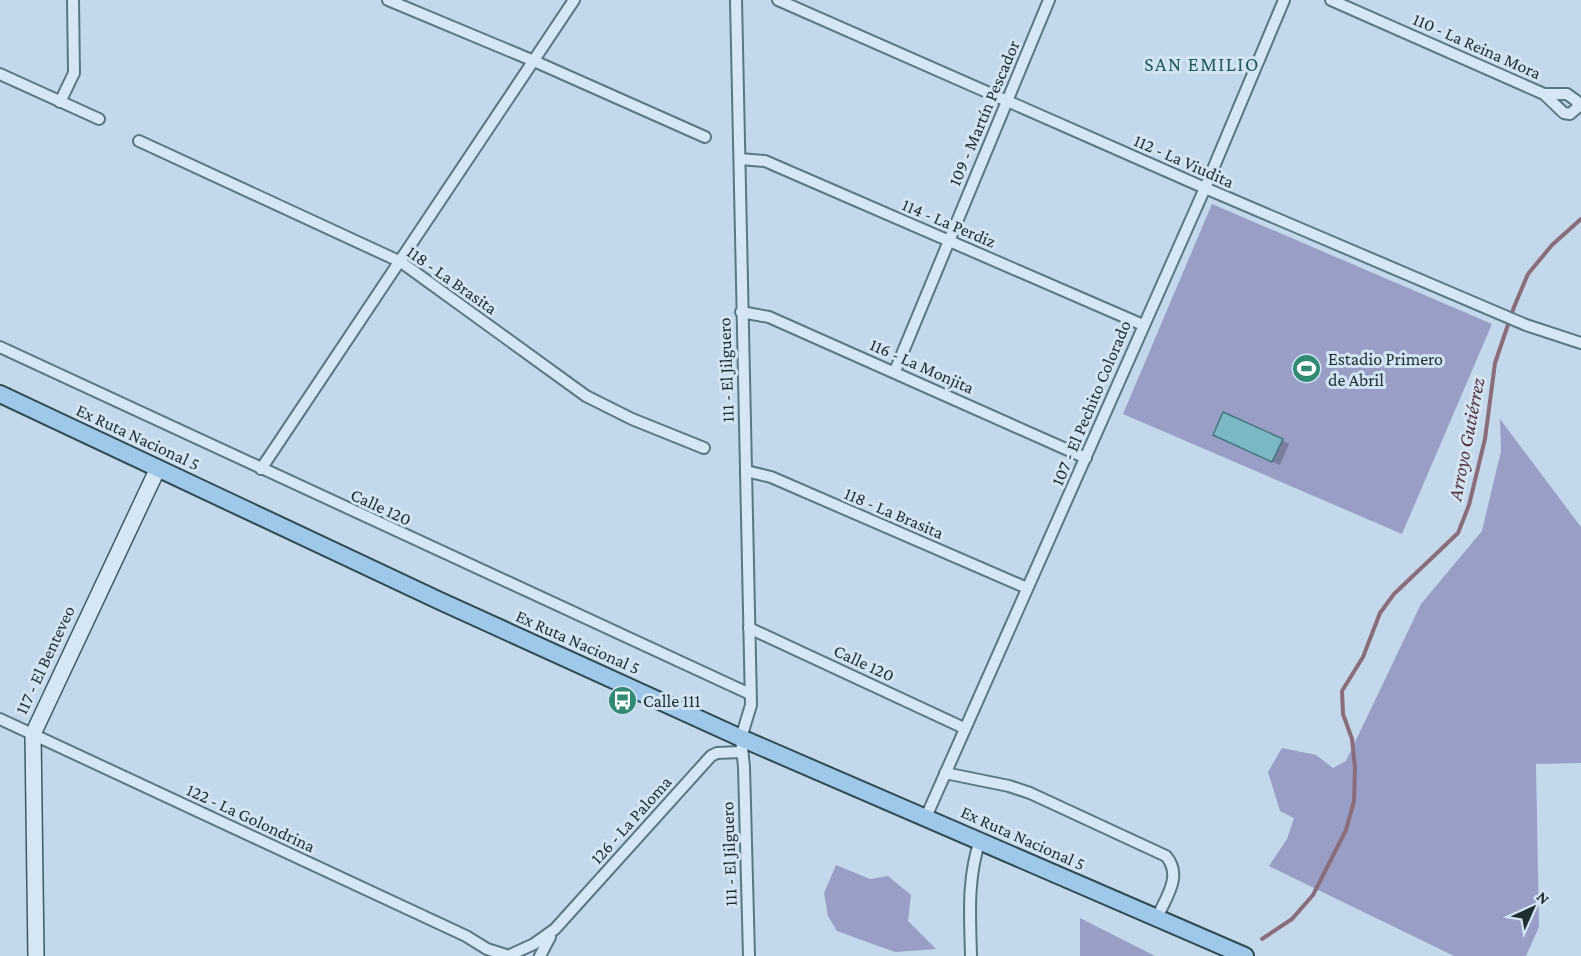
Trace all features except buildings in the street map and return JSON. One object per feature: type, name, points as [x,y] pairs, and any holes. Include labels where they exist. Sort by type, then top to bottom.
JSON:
[{"type":"main road","name":"Ex Ruta Nacional 5","points":[[0,394],[741,745],[926,817],[1245,956]]},
{"type":"street","points":[[60,102],[74,73],[73,0]]},
{"type":"street","points":[[388,0],[534,60],[705,137]]},
{"type":"street","points":[[261,469],[574,0]]},
{"type":"street","name":"111 - El Jilguero","points":[[736,0],[751,705],[741,745],[744,767],[748,956]]},
{"type":"street","name":"112 - La Viudita","points":[[778,0],[1007,99],[1205,189],[1526,325],[1581,343]]},
{"type":"street","name":"109 - Martín Pescador","points":[[895,371],[1049,0]]},
{"type":"street","name":"107 - El Pechito Colorado","points":[[926,817],[1205,189],[1284,0]]},
{"type":"street","name":"110 - La Reina Mora","points":[[1331,0],[1544,94]]},
{"type":"street","points":[[0,75],[99,119]]},
{"type":"street","name":"118 - La Brasita","points":[[139,141],[401,262],[586,396],[632,419],[704,448]]},
{"type":"street","name":"114 - La Perdiz","points":[[740,159],[765,161],[1143,325]]},
{"type":"street","name":"116 - La Monjita","points":[[741,312],[769,317],[895,371],[1086,458]]},
{"type":"street","name":"Calle 120","points":[[0,346],[750,694]]},
{"type":"street","name":"117 - El Benteveo","points":[[36,956],[33,734],[158,468]]},
{"type":"street","name":"118 - La Brasita","points":[[746,471],[771,477],[1027,588]]},
{"type":"street","name":"Calle 120","points":[[749,628],[964,728]]},
{"type":"street","name":"122 - La Golondrina","points":[[0,719],[456,930],[489,952],[510,955]]},
{"type":"street","name":"126 - La Paloma","points":[[510,955],[534,944],[555,929],[711,756],[741,745]]},
{"type":"street","points":[[945,773],[1010,786],[1030,793],[1166,856],[1176,876],[1157,918]]},
{"type":"street","points":[[970,956],[969,888],[971,866],[980,840]]},
{"type":"street","name":"126 - La Paloma","points":[[540,956],[555,929]]},
{"type":"shaded area","name":"Estadio Primero de Abril","points":[[1212,204],[1492,324],[1402,534],[1123,414]]},
{"type":"shaded area","points":[[1500,419],[1581,527],[1581,763],[1536,764],[1539,927],[1526,956],[1454,956],[1269,866],[1287,839],[1294,818],[1280,811],[1268,772],[1282,748],[1316,755],[1333,768],[1346,761],[1421,604],[1482,531],[1501,451]]},
{"type":"shaded area","points":[[836,865],[870,879],[888,876],[911,895],[908,921],[936,949],[895,952],[837,931],[828,916],[824,893]]},
{"type":"shaded area","points":[[1080,918],[1155,956],[1080,956]]},
{"type":"waterway","name":"Arroyo Gutiérrez","points":[[1262,939],[1292,919],[1313,895],[1346,830],[1354,801],[1355,768],[1352,739],[1343,714],[1342,691],[1363,657],[1380,613],[1394,594],[1458,533],[1469,505],[1485,439],[1495,363],[1514,307],[1528,274],[1552,245],[1581,219]]},
{"type":"place","name":"Estadio Primero de Abril","points":[[1307,369]]},
{"type":"place","name":"Calle 111","points":[[622,701]]},
{"type":"district","name":"SAN EMILIO","points":[[1202,64]]}]
